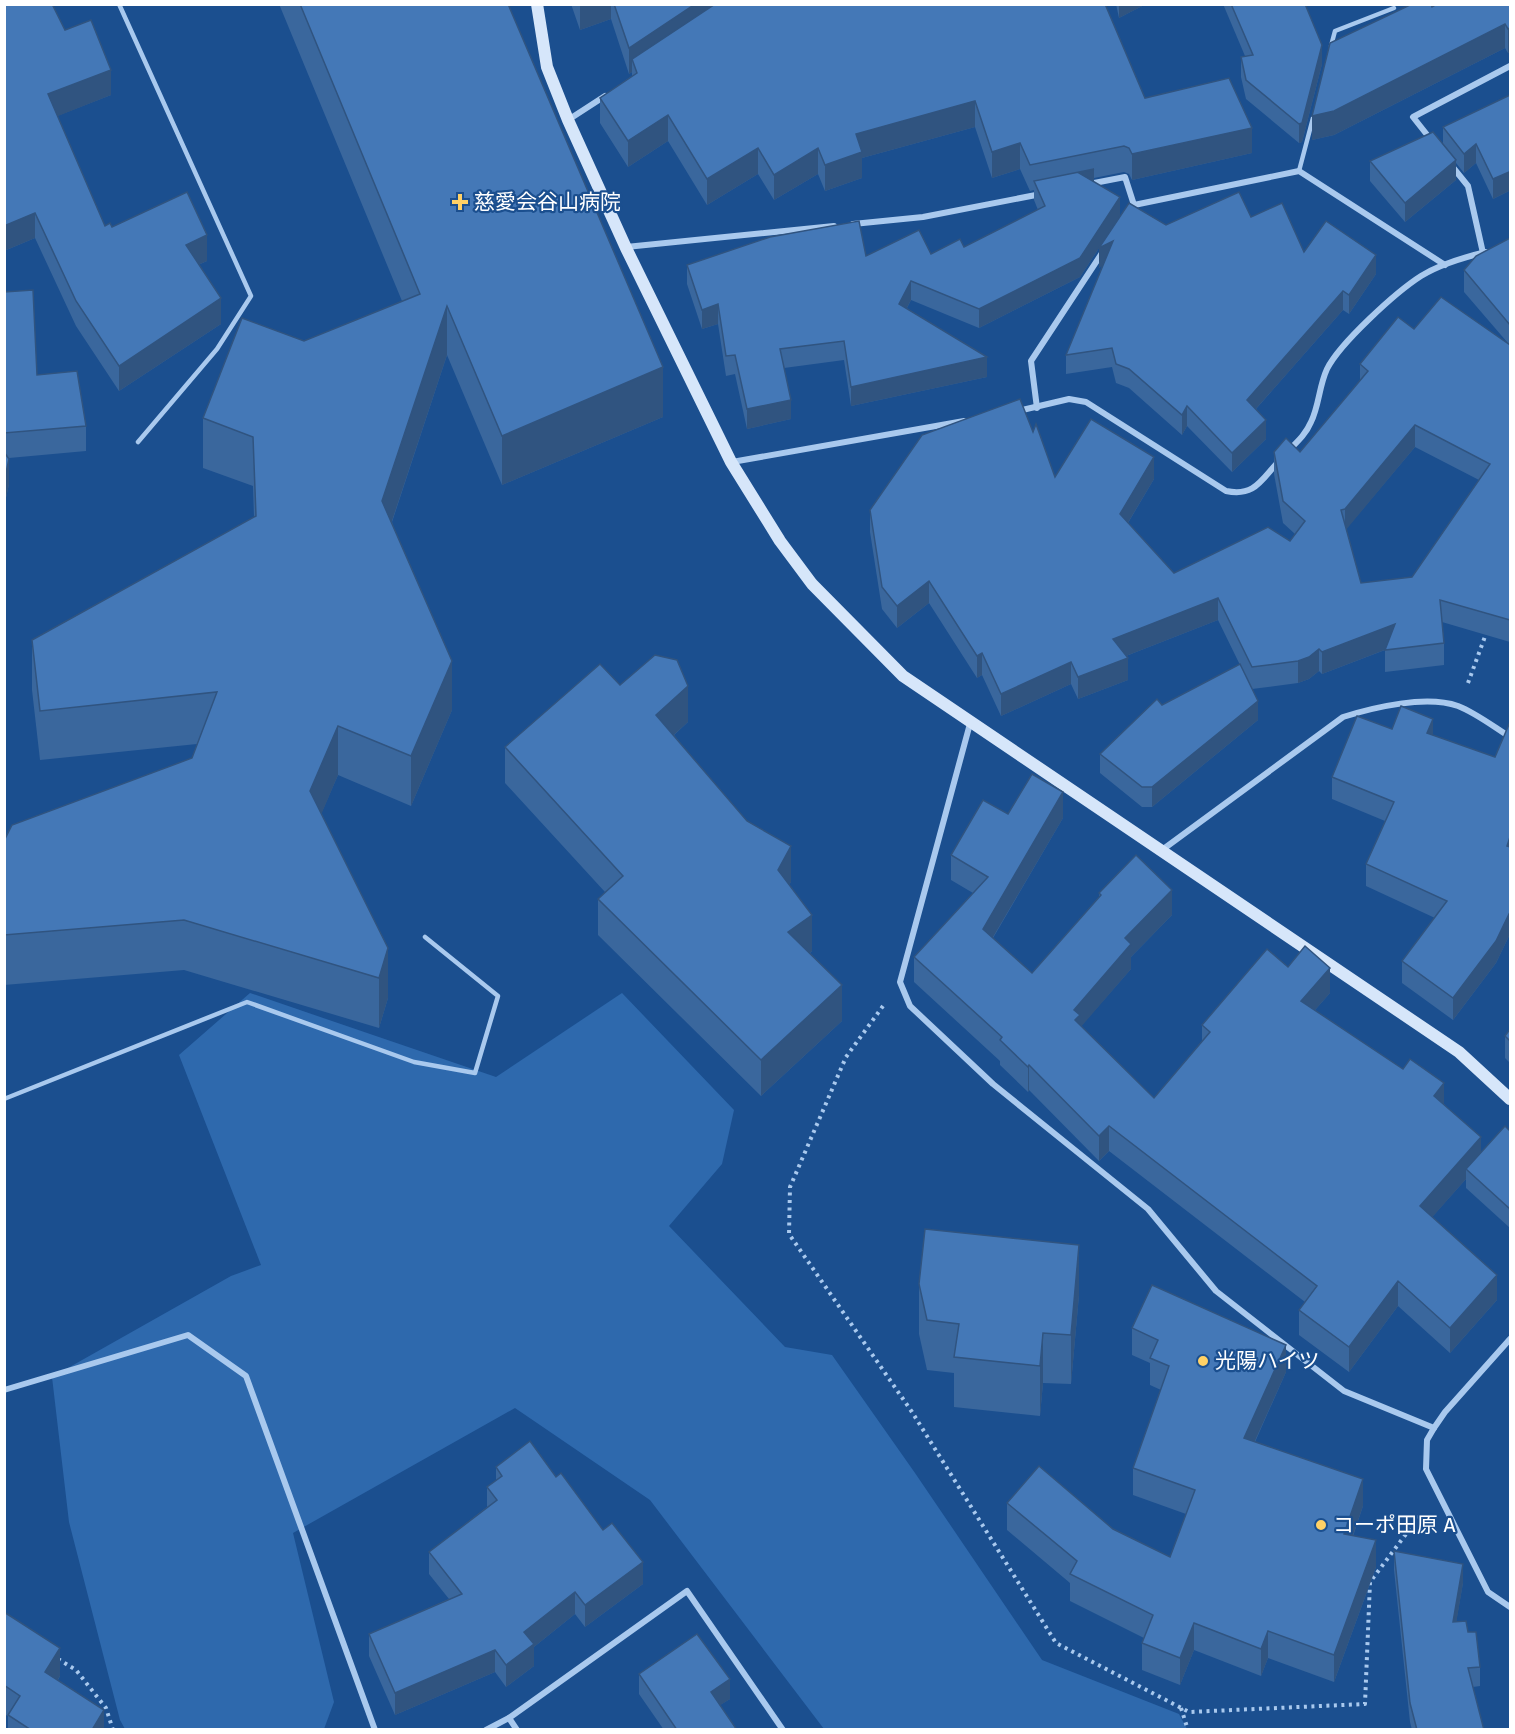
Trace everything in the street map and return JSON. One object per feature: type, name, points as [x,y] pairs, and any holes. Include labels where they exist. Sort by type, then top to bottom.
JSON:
[{"type":"street","points":[[537,4],[547,67],[568,120],[626,248],[731,462],[780,541],[812,584],[903,676],[1459,1052],[1510,1100]]},
{"type":"street","points":[[1434,143],[1413,117],[1510,66]]},
{"type":"street","points":[[568,120],[608,94]]},
{"type":"street","points":[[1448,160],[1468,186],[1483,253]]},
{"type":"street","points":[[1128,215],[1134,205],[1299,171],[1445,265]]},
{"type":"street","points":[[1080,186],[1125,177],[1134,205]]},
{"type":"street","points":[[626,248],[923,217],[1047,193]]},
{"type":"street","points":[[1037,408],[1031,361],[1109,244]]},
{"type":"street","points":[[1014,412],[1069,399],[1086,402],[1226,491],[1240,494],[1251,490],[1304,434],[1312,421],[1326,372],[1336,352],[1393,298],[1422,276],[1445,265],[1492,251]]},
{"type":"street","points":[[731,462],[967,420]]},
{"type":"street","points":[[1162,850],[1343,717],[1377,707],[1438,701],[1460,707],[1510,738]]},
{"type":"street","points":[[971,720],[900,982],[910,1006],[993,1084],[1148,1209],[1216,1291],[1344,1391],[1434,1428]]},
{"type":"street","points":[[4,1390],[188,1335],[246,1376],[375,1730]]},
{"type":"street","points":[[1510,1339],[1445,1412],[1426,1440],[1426,1469],[1437,1492],[1488,1592],[1510,1607]]},
{"type":"street","points":[[486,1730],[509,1718],[687,1591],[783,1730]]},
{"type":"street","points":[[509,1718],[517,1730]]},
{"type":"lane","points":[[119,4],[251,296],[217,349],[138,442]]},
{"type":"lane","points":[[1329,55],[1335,32],[1394,8]]},
{"type":"lane","points":[[1299,171],[1314,113]]},
{"type":"lane","points":[[4,1099],[247,1002],[414,1062],[475,1073],[498,996],[425,937]]},
{"type":"path","points":[[1460,707],[1487,631]]},
{"type":"path","points":[[900,982],[846,1057],[790,1187],[789,1234],[912,1412],[1056,1643],[1189,1712],[1365,1704],[1370,1582],[1437,1492]]},
{"type":"path","points":[[49,1653],[76,1670],[106,1708],[113,1730]]},
{"type":"path","points":[[1181,1708],[1188,1730]]},
{"type":"shaded area","points":[[250,993],[496,1077],[622,993],[734,1110],[722,1164],[669,1226],[785,1347],[832,1355],[1042,1660],[1179,1714],[1187,1729],[824,1729],[650,1500],[515,1408],[293,1533],[334,1702],[324,1729],[125,1729],[120,1720],[69,1522],[52,1377],[231,1276],[261,1265],[179,1055]]},
{"type":"building","points":[[4,4],[52,4],[65,30],[91,20],[111,70],[48,94],[105,226],[110,223],[112,227],[187,192],[207,235],[186,245],[221,298],[119,366],[76,301],[35,213],[4,226]]},
{"type":"building","points":[[300,4],[508,4],[663,367],[502,436],[447,306],[382,501],[452,661],[411,756],[338,726],[310,791],[388,948],[379,978],[184,920],[4,935],[4,841],[12,825],[192,758],[217,692],[40,711],[32,640],[256,516],[253,437],[203,418],[242,318],[304,341],[420,294]]},
{"type":"building","points":[[614,4],[695,4],[629,48]]},
{"type":"building","points":[[715,4],[1105,4],[1145,98],[1229,78],[1252,128],[1132,154],[1129,148],[1124,146],[1030,165],[1020,143],[992,152],[975,101],[856,134],[862,152],[825,165],[818,148],[774,175],[758,148],[707,179],[668,115],[628,141],[600,98],[637,73],[632,59]]},
{"type":"building","points":[[1231,4],[1305,4],[1322,45],[1302,123],[1299,124],[1246,80],[1241,57],[1253,55]]},
{"type":"building","points":[[1412,4],[1431,4],[1432,7],[1437,4],[1510,4],[1510,28],[1508,29],[1505,24],[1334,111],[1312,116],[1330,43]]},
{"type":"building","points":[[1510,95],[1510,175],[1509,172],[1493,179],[1476,144],[1464,154],[1443,127]]},
{"type":"building","points":[[1433,132],[1456,160],[1405,203],[1370,161]]},
{"type":"building","points":[[1094,169],[1079,173],[1120,197],[1080,258],[979,309],[911,281],[899,304],[987,357],[851,387],[844,341],[780,349],[791,400],[747,409],[735,355],[726,356],[718,304],[702,310],[687,265],[770,237],[859,221],[866,256],[919,230],[931,254],[960,239],[964,247],[1045,206],[1034,181]]},
{"type":"building","points":[[1239,192],[1251,217],[1282,203],[1304,252],[1326,221],[1376,255],[1349,295],[1343,291],[1247,400],[1266,420],[1232,453],[1187,406],[1182,415],[1129,369],[1116,364],[1112,348],[1066,355],[1113,241],[1099,248],[1129,203],[1166,225]]},
{"type":"building","points":[[1510,238],[1510,325],[1464,270],[1476,256]]},
{"type":"building","points":[[33,290],[37,375],[77,371],[86,426],[4,433],[4,292]]},
{"type":"building","points":[[1441,297],[1510,345],[1510,620],[1440,600],[1444,643],[1385,650],[1395,624],[1322,652],[1319,649],[1309,657],[1298,661],[1252,667],[1218,598],[1113,639],[1128,658],[1078,677],[1071,662],[1001,694],[982,653],[977,656],[929,581],[897,606],[882,587],[870,510],[922,435],[1020,399],[1033,432],[1036,424],[1055,477],[1091,419],[1154,457],[1120,514],[1174,573],[1268,527],[1290,541],[1305,521],[1283,501],[1274,452],[1286,438],[1300,452],[1368,371],[1360,364],[1398,317],[1414,329]],"holes":[[[1415,425],[1490,464],[1412,577],[1361,583],[1341,510],[1345,509]]]},
{"type":"building","points":[[4,452],[9,459],[4,482]]},
{"type":"building","points":[[655,655],[677,660],[688,686],[656,715],[747,821],[791,846],[778,870],[812,915],[788,932],[842,985],[761,1060],[598,899],[623,876],[505,747],[600,664],[620,685]]},
{"type":"building","points":[[1240,664],[1258,701],[1152,787],[1142,787],[1100,754],[1157,699],[1162,705]]},
{"type":"building","points":[[1401,706],[1433,719],[1427,733],[1495,757],[1510,722],[1510,837],[1507,846],[1510,847],[1510,915],[1496,941],[1453,998],[1402,961],[1447,901],[1366,864],[1394,802],[1332,777],[1357,716],[1392,729]]},
{"type":"building","points":[[1032,774],[1063,792],[983,929],[1032,973],[1101,895],[1099,893],[1136,855],[1172,890],[1125,938],[1131,944],[1074,1010],[1080,1015],[1075,1020],[1154,1098],[1210,1032],[1202,1025],[1267,949],[1288,967],[1305,946],[1330,968],[1301,1001],[1403,1069],[1410,1059],[1444,1083],[1434,1096],[1481,1137],[1420,1206],[1497,1275],[1450,1328],[1398,1281],[1349,1347],[1299,1310],[1317,1286],[1109,1126],[1099,1136],[1029,1065],[1028,1067],[1000,1040],[1002,1037],[914,957],[988,877],[951,855],[983,800],[1008,814]]},
{"type":"building","points":[[1510,1029],[1510,1041],[1505,1036]]},
{"type":"building","points":[[1505,1126],[1510,1131],[1510,1209],[1466,1169]]},
{"type":"building","points":[[925,1229],[1079,1245],[1071,1335],[1043,1333],[1040,1366],[954,1357],[959,1324],[927,1320],[919,1284]]},
{"type":"building","points":[[1152,1285],[1286,1345],[1244,1438],[1363,1479],[1344,1534],[1376,1540],[1334,1655],[1268,1631],[1261,1649],[1194,1623],[1180,1658],[1142,1643],[1153,1615],[1070,1574],[1077,1561],[1007,1503],[1039,1466],[1113,1529],[1170,1557],[1195,1490],[1133,1468],[1169,1366],[1150,1358],[1158,1340],[1132,1328]]},
{"type":"building","points":[[530,1441],[556,1477],[561,1473],[603,1530],[612,1523],[643,1562],[585,1605],[575,1592],[524,1632],[534,1644],[506,1665],[495,1650],[395,1693],[369,1634],[462,1594],[429,1552],[497,1500],[487,1487],[502,1476],[496,1467]]},
{"type":"building","points":[[1394,1551],[1463,1564],[1453,1622],[1466,1621],[1468,1632],[1476,1632],[1480,1667],[1468,1668],[1484,1730],[1417,1730],[1410,1703]]},
{"type":"building","points":[[4,1612],[60,1648],[45,1672],[104,1710],[92,1730],[31,1730],[8,1715],[20,1696],[4,1685]]},
{"type":"building","points":[[697,1634],[730,1679],[711,1692],[737,1730],[677,1730],[639,1674]]},
{"type":"place","name":"慈愛会谷山病院","points":[[460,202]]},
{"type":"place","name":"光陽ハイツ","points":[[1203,1361]]},
{"type":"place","name":"コーポ田原 A","points":[[1321,1525]]}]
